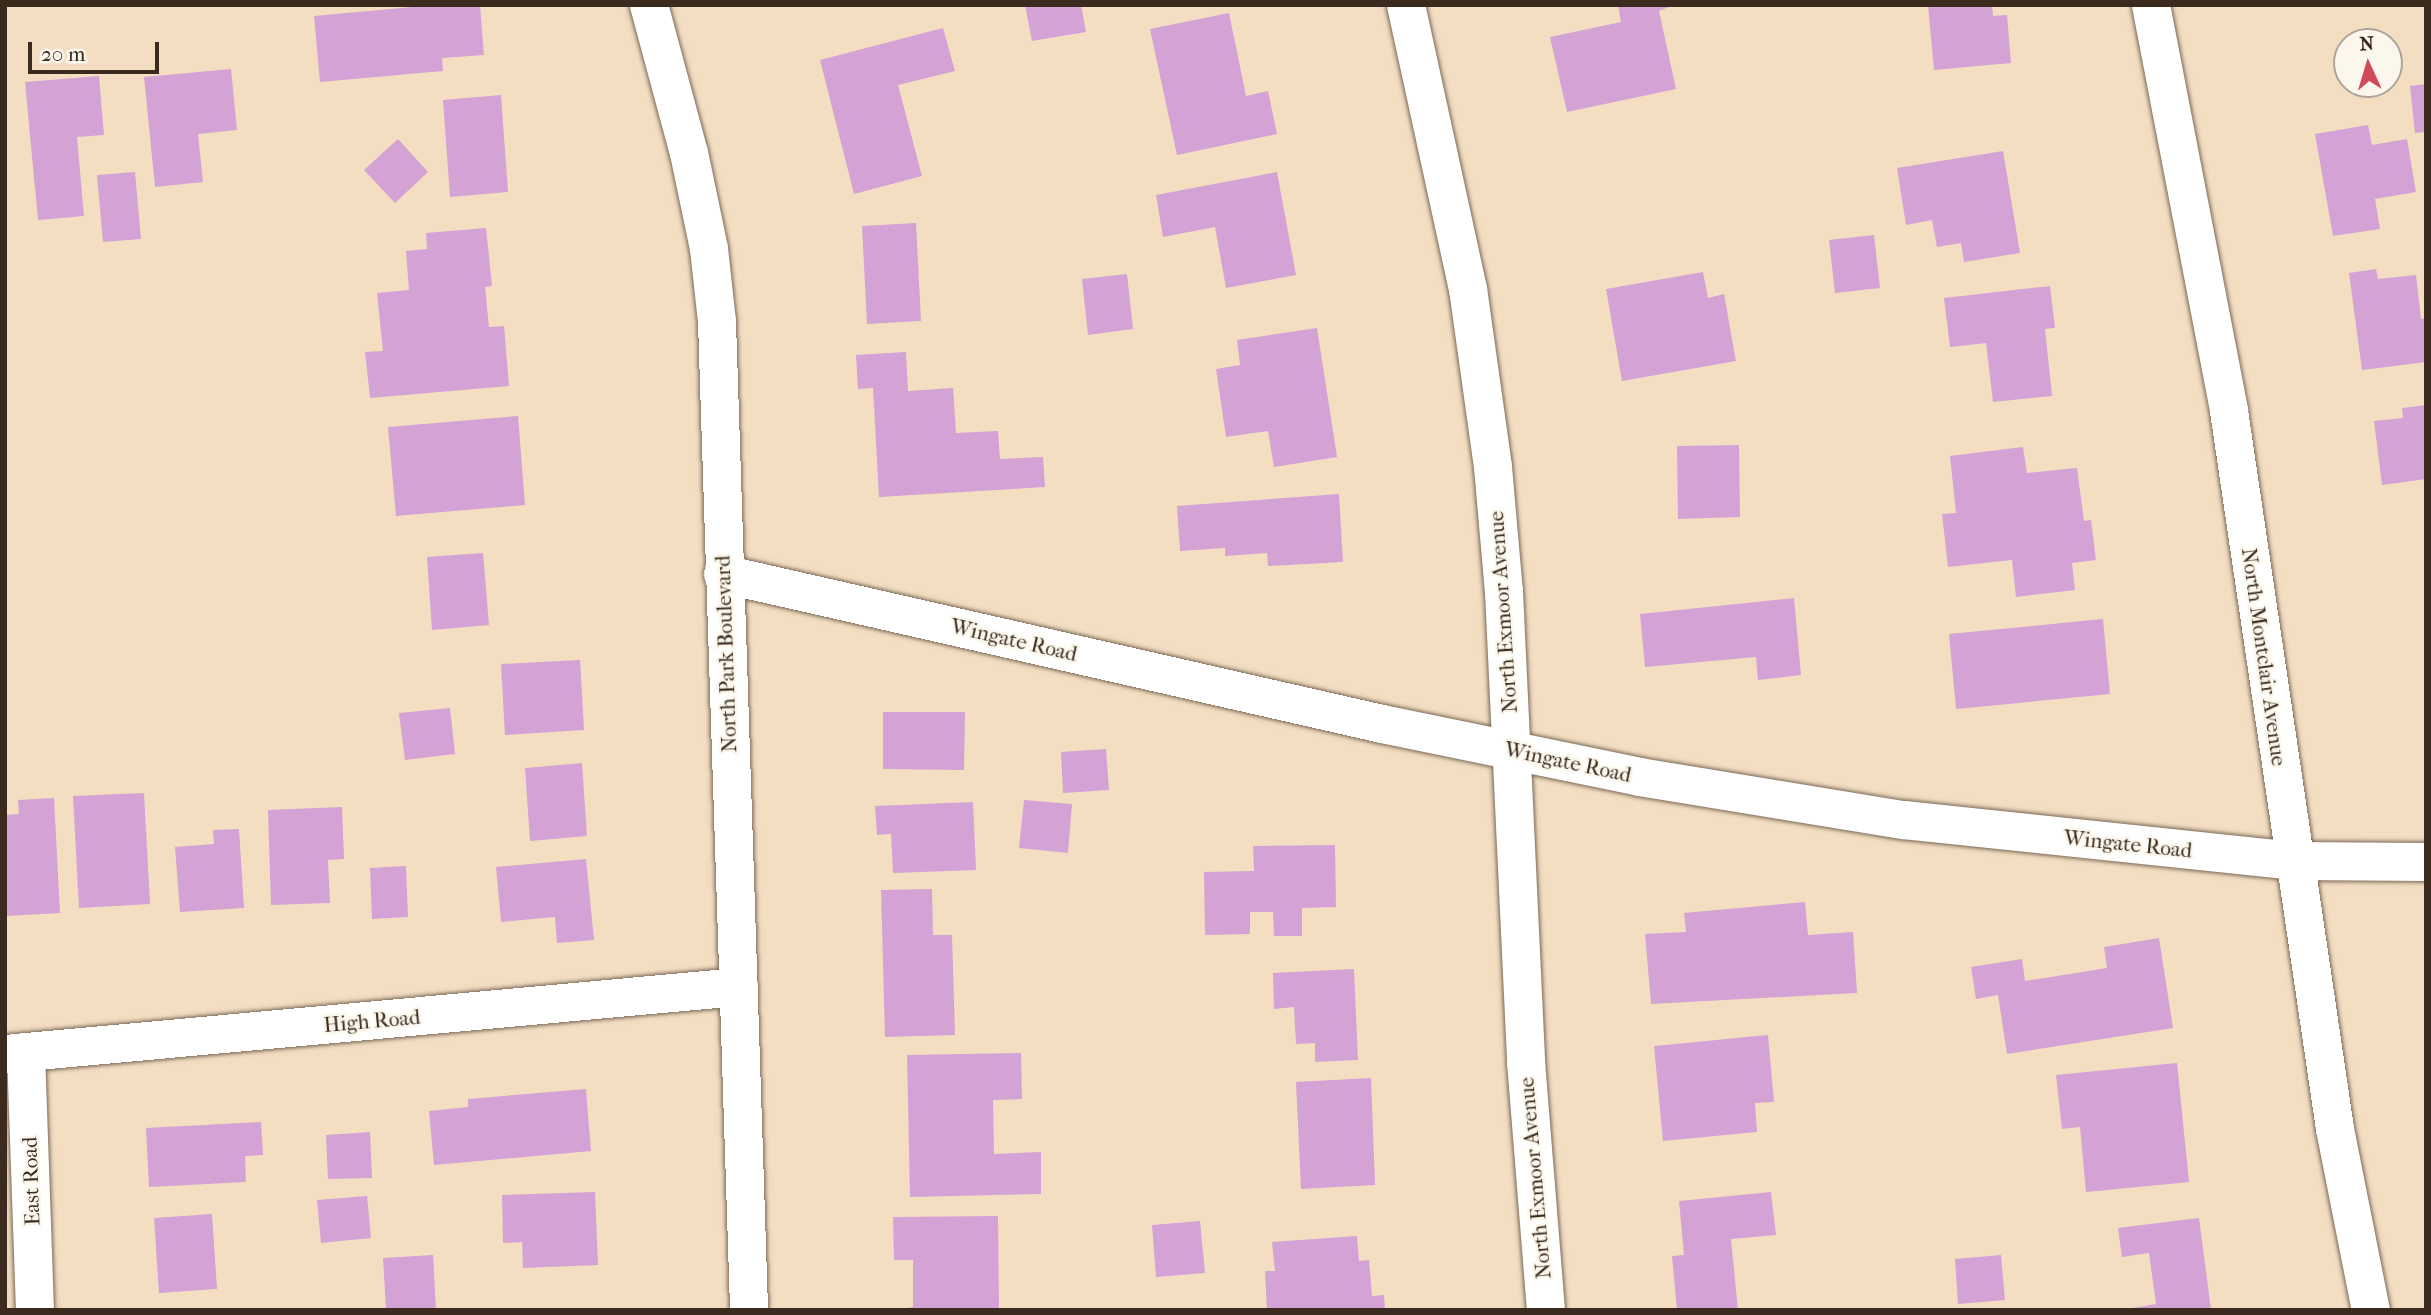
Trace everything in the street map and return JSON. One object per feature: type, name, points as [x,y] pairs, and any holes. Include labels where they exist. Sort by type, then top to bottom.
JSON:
[{"type":"street","name":"North Park Boulevard","points":[[649,5],[709,248],[717,323],[723,574],[750,1310]]},
{"type":"street","name":"North Exmoor Avenue","points":[[1406,5],[1468,289],[1489,439],[1504,592],[1526,1062],[1546,1310]]},
{"type":"street","name":"North Montclair Avenue","points":[[2151,5],[2229,411],[2335,1129],[2371,1310]]},
{"type":"street","name":"Wingate Road","points":[[723,574],[1640,777],[1904,820],[2294,861],[2426,862]]},
{"type":"street","name":"High Road","points":[[15,1054],[739,987]]},
{"type":"street","name":"East Road","points":[[15,1054],[35,1310]]},
{"type":"building","points":[[434,5],[480,5],[484,55],[442,58],[443,71],[320,82],[314,16]]},
{"type":"building","points":[[1025,5],[1081,5],[1086,32],[1032,41]]},
{"type":"building","points":[[1618,5],[1673,5],[1659,11],[1676,89],[1567,112],[1550,37],[1621,22]]},
{"type":"building","points":[[1928,5],[1992,5],[1993,16],[2007,15],[2011,63],[1934,70]]},
{"type":"building","points":[[1229,13],[1246,96],[1268,91],[1277,134],[1177,155],[1150,29]]},
{"type":"building","points":[[943,28],[955,71],[898,85],[922,176],[854,194],[820,60]]},
{"type":"building","points":[[231,69],[237,130],[198,134],[203,182],[155,187],[144,77]]},
{"type":"building","points":[[99,76],[104,135],[77,137],[84,216],[38,220],[25,82]]},
{"type":"building","points":[[2426,84],[2426,132],[2415,133],[2410,86]]},
{"type":"building","points":[[501,95],[508,192],[450,197],[443,100]]},
{"type":"building","points":[[2368,125],[2372,145],[2407,139],[2416,192],[2375,199],[2380,229],[2333,236],[2315,134]]},
{"type":"building","points":[[398,139],[428,172],[395,203],[364,170]]},
{"type":"building","points":[[2003,151],[2020,253],[1964,262],[1961,243],[1937,247],[1932,220],[1906,225],[1897,168]]},
{"type":"building","points":[[135,172],[141,239],[103,242],[97,175]]},
{"type":"building","points":[[1277,172],[1296,275],[1226,288],[1215,227],[1163,237],[1156,195]]},
{"type":"building","points":[[916,223],[921,321],[867,324],[862,226]]},
{"type":"building","points":[[486,228],[492,286],[485,287],[489,327],[504,326],[509,386],[370,398],[365,352],[383,351],[377,293],[409,290],[406,251],[427,249],[426,233]]},
{"type":"building","points":[[1874,235],[1880,288],[1835,293],[1829,240]]},
{"type":"building","points":[[2376,269],[2378,279],[2416,275],[2421,319],[2426,318],[2426,362],[2362,370],[2349,273]]},
{"type":"building","points":[[1703,272],[1708,298],[1724,294],[1736,361],[1622,381],[1606,289]]},
{"type":"building","points":[[1127,274],[1133,329],[1088,335],[1082,279]]},
{"type":"building","points":[[2050,286],[2055,328],[2045,329],[2052,396],[1993,402],[1986,343],[1950,347],[1944,298]]},
{"type":"building","points":[[1317,328],[1337,457],[1274,467],[1268,431],[1226,437],[1216,369],[1240,365],[1237,340]]},
{"type":"building","points":[[906,352],[908,391],[953,388],[956,433],[998,431],[1000,459],[1043,457],[1045,487],[879,497],[873,388],[858,389],[856,355]]},
{"type":"building","points":[[2426,405],[2426,479],[2382,485],[2374,421],[2403,418],[2402,408]]},
{"type":"building","points":[[518,416],[525,505],[396,516],[388,427]]},
{"type":"building","points":[[1739,445],[1740,517],[1678,519],[1677,446]]},
{"type":"building","points":[[2023,447],[2027,473],[2077,468],[2084,521],[2091,520],[2096,560],[2072,563],[2075,590],[2016,597],[2012,560],[1948,567],[1942,514],[1956,513],[1950,456]]},
{"type":"building","points":[[1339,494],[1343,562],[1268,566],[1267,553],[1225,556],[1225,548],[1180,551],[1177,506]]},
{"type":"building","points":[[483,553],[489,625],[432,630],[427,557]]},
{"type":"building","points":[[1794,598],[1801,675],[1758,680],[1756,657],[1645,667],[1640,614]]},
{"type":"building","points":[[2103,619],[2110,694],[1956,709],[1949,634]]},
{"type":"building","points":[[580,660],[584,730],[505,735],[501,664]]},
{"type":"building","points":[[450,708],[455,754],[405,760],[399,713]]},
{"type":"building","points":[[883,712],[965,712],[964,770],[883,769]]},
{"type":"building","points":[[1106,749],[1109,790],[1063,793],[1061,752]]},
{"type":"building","points":[[582,763],[587,836],[530,841],[525,768]]},
{"type":"building","points":[[144,793],[150,904],[79,908],[73,796]]},
{"type":"building","points":[[54,798],[60,913],[5,916],[5,815],[19,814],[18,800]]},
{"type":"building","points":[[1024,800],[1072,804],[1068,853],[1019,848]]},
{"type":"building","points":[[973,802],[976,870],[893,873],[891,834],[877,835],[875,806]]},
{"type":"building","points":[[342,807],[344,859],[328,860],[330,903],[271,905],[268,810]]},
{"type":"building","points":[[239,829],[244,908],[180,912],[175,847],[214,844],[213,830]]},
{"type":"building","points":[[1335,845],[1336,907],[1302,908],[1302,936],[1274,936],[1273,912],[1250,912],[1250,934],[1205,935],[1204,872],[1254,871],[1253,846]]},
{"type":"building","points":[[586,859],[594,940],[557,943],[555,917],[501,922],[496,867]]},
{"type":"building","points":[[406,866],[408,917],[372,919],[370,868]]},
{"type":"building","points":[[932,889],[933,935],[952,935],[955,1035],[885,1037],[881,890]]},
{"type":"building","points":[[1805,902],[1808,935],[1853,932],[1857,993],[1651,1004],[1645,934],[1686,932],[1684,913]]},
{"type":"building","points":[[2159,938],[2173,1028],[2007,1054],[1998,995],[1976,999],[1971,967],[2022,959],[2025,981],[2107,968],[2104,947]]},
{"type":"building","points":[[1354,969],[1358,1060],[1315,1062],[1315,1043],[1296,1044],[1294,1007],[1274,1009],[1273,973]]},
{"type":"building","points":[[1768,1035],[1774,1102],[1755,1103],[1757,1132],[1663,1141],[1654,1046]]},
{"type":"building","points":[[1021,1053],[1022,1099],[993,1100],[994,1154],[1041,1152],[1041,1194],[910,1197],[907,1055]]},
{"type":"building","points":[[2177,1063],[2189,1182],[2086,1192],[2080,1127],[2062,1129],[2056,1075]]},
{"type":"building","points":[[1371,1078],[1375,1185],[1301,1189],[1296,1082]]},
{"type":"building","points":[[586,1089],[591,1151],[434,1165],[429,1111],[468,1107],[468,1099]]},
{"type":"building","points":[[261,1122],[263,1155],[245,1156],[246,1182],[149,1187],[146,1128]]},
{"type":"building","points":[[370,1132],[372,1178],[328,1179],[326,1135]]},
{"type":"building","points":[[595,1192],[598,1265],[523,1268],[522,1242],[503,1243],[502,1195]]},
{"type":"building","points":[[1771,1192],[1776,1235],[1731,1239],[1738,1310],[1677,1310],[1672,1256],[1684,1255],[1679,1201]]},
{"type":"building","points":[[367,1196],[371,1238],[321,1243],[317,1200]]},
{"type":"building","points":[[212,1214],[217,1289],[159,1293],[154,1218]]},
{"type":"building","points":[[998,1216],[999,1310],[892,1310],[913,1307],[913,1260],[894,1260],[893,1217]]},
{"type":"building","points":[[2199,1218],[2211,1310],[2121,1310],[2156,1304],[2149,1253],[2122,1257],[2118,1228]]},
{"type":"building","points":[[1200,1221],[1205,1273],[1156,1277],[1152,1225]]},
{"type":"building","points":[[1357,1236],[1359,1261],[1369,1260],[1372,1296],[1384,1295],[1385,1310],[1267,1310],[1265,1271],[1275,1271],[1272,1242]]},
{"type":"building","points":[[433,1255],[436,1310],[386,1310],[383,1258]]},
{"type":"building","points":[[2001,1255],[2005,1300],[1958,1304],[1955,1259]]}]
